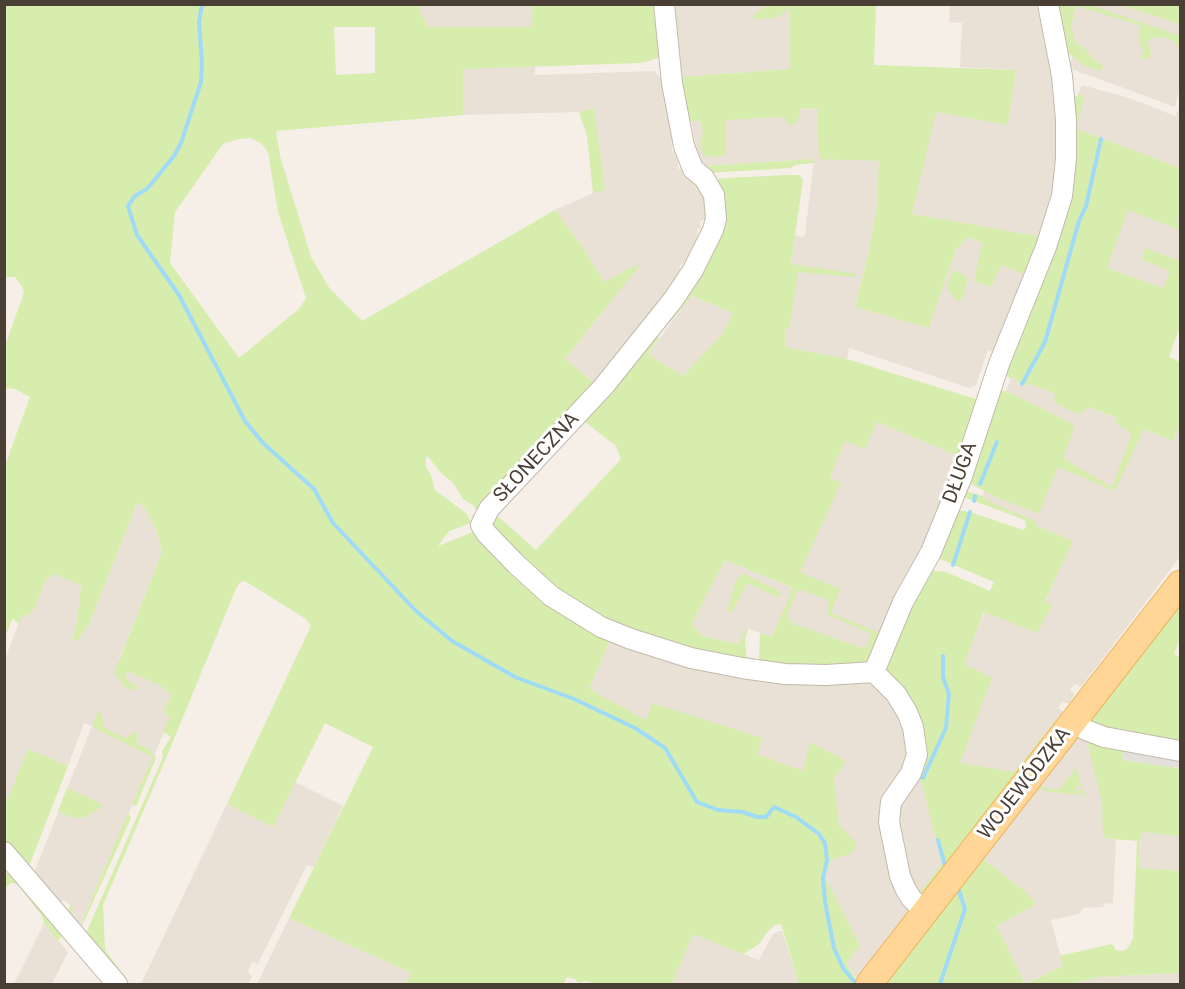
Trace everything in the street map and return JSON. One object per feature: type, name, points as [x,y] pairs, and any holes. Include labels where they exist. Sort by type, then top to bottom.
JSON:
[{"type":"main road","name":"WOJEWÓDZKA","points":[[869,984],[1180,584]]},
{"type":"street","name":"SŁONECZNA","points":[[664,4],[672,83],[684,146],[693,169],[704,178],[714,195],[716,219],[713,230],[693,270],[673,300],[604,386],[489,509],[481,525],[516,564],[551,596],[601,627],[664,651],[704,662],[785,674],[874,672]]},
{"type":"street","name":"DŁUGA","points":[[874,672],[903,602],[931,552],[962,476],[999,364],[1047,247],[1062,196],[1066,168],[1066,120],[1062,76],[1048,4]]},
{"type":"street","points":[[874,672],[896,694],[913,727],[917,754],[911,773],[891,802],[890,822],[900,876],[911,898],[926,912]]},
{"type":"street","points":[[1074,721],[1086,730],[1104,737],[1180,751]]},
{"type":"street","points":[[4,852],[117,984]]},
{"type":"shaded area","points":[[420,5],[532,5],[531,27],[427,27],[420,12]]},
{"type":"shaded area","points":[[671,5],[790,5],[790,69],[680,77]]},
{"type":"shaded area","points":[[950,5],[1039,5],[1046,36],[1043,39],[1047,53],[1050,54],[1054,77],[1058,127],[1055,189],[1038,236],[926,218],[877,206],[855,307],[929,328],[956,249],[969,237],[1030,263],[995,353],[988,350],[976,385],[969,388],[849,348],[847,359],[785,347],[795,236],[804,237],[805,234],[814,159],[704,166],[696,148],[691,118],[818,108],[936,112],[1008,124],[1016,70],[960,67],[962,23],[949,22]]},
{"type":"shaded area","points":[[1055,5],[1180,5],[1180,87],[1175,107],[1069,68],[1073,55],[1063,43]]},
{"type":"shaded area","points":[[535,66],[535,75],[654,71],[662,80],[667,81],[671,106],[672,151],[677,151],[678,169],[683,169],[684,175],[703,187],[708,219],[700,221],[701,228],[697,229],[698,241],[688,258],[680,266],[681,274],[595,384],[565,359],[604,311],[632,267],[604,282],[584,249],[555,210],[605,188],[593,108],[579,112],[463,115],[462,69]]},
{"type":"shaded area","points":[[1082,85],[1132,99],[1175,116],[1180,109],[1180,168],[1070,127],[1069,100],[1077,96]]},
{"type":"shaded area","points":[[1120,203],[1175,223],[1180,211],[1180,294],[1097,265]]},
{"type":"shaded area","points":[[691,296],[734,313],[722,334],[683,376],[648,354]]},
{"type":"shaded area","points":[[1015,377],[1018,382],[1027,386],[1030,384],[1173,441],[1180,422],[1180,557],[1081,687],[1075,684],[1072,687],[1070,691],[1075,694],[1069,704],[1062,702],[1058,708],[1063,712],[917,896],[903,874],[893,816],[914,775],[985,612],[1051,605],[1045,602],[1072,541],[980,501],[1003,444],[1001,391],[1006,391],[1011,379]]},
{"type":"shaded area","points":[[877,422],[963,458],[918,567],[871,653],[779,620],[772,637],[746,628],[740,644],[702,636],[692,623],[725,560],[792,588],[840,483],[830,478],[845,440]]},
{"type":"shaded area","points":[[137,503],[144,506],[156,529],[162,552],[119,659],[184,687],[79,927],[70,916],[73,907],[64,900],[60,903],[34,873],[92,726],[84,723],[68,766],[28,750],[5,808],[5,659],[22,615],[35,608],[46,579],[54,574],[81,585],[72,640],[90,622]]},
{"type":"shaded area","points":[[612,636],[669,657],[863,678],[883,688],[895,701],[910,750],[889,799],[910,911],[857,979],[846,964],[860,945],[818,864],[803,772],[757,754],[740,780],[589,689]]},
{"type":"shaded area","points":[[1081,733],[1180,810],[1180,871],[1139,868],[1141,841],[1116,839],[1113,903],[1104,904],[1103,907],[1083,908],[1079,914],[1051,920],[1063,966],[1025,984],[997,926],[1035,904],[1025,891],[983,859]]},
{"type":"shaded area","points":[[1125,747],[1180,756],[1179,768],[1123,760]]},
{"type":"shaded area","points":[[295,782],[343,806],[314,867],[307,865],[258,964],[252,962],[248,972],[252,977],[248,984],[141,984],[227,804],[273,827]]},
{"type":"shaded area","points":[[289,918],[411,973],[406,984],[257,984]]},
{"type":"shaded area","points":[[44,923],[68,952],[52,984],[14,984]]},
{"type":"shaded area","points":[[782,931],[799,984],[672,984],[693,933],[759,960],[773,934]]},
{"type":"shaded area","points":[[1180,973],[1180,984],[1071,984],[1099,977]]},
{"type":"green space","points":[[420,4],[420,12],[428,27],[531,27],[532,5],[660,5],[663,51],[650,61],[463,69],[463,115],[276,131],[280,156],[311,257],[330,289],[362,321],[555,210],[584,249],[604,282],[640,265],[565,359],[595,384],[480,516],[473,505],[464,500],[453,483],[426,457],[426,467],[435,490],[467,514],[471,523],[449,531],[438,546],[478,530],[612,636],[589,689],[646,720],[652,703],[762,738],[757,754],[803,771],[810,742],[846,761],[834,779],[839,825],[856,843],[852,853],[831,860],[825,877],[860,945],[846,964],[858,984],[799,984],[781,924],[775,925],[759,944],[743,954],[693,934],[672,984],[596,984],[586,981],[579,983],[567,977],[563,984],[406,984],[411,973],[289,918],[373,747],[325,723],[273,827],[227,804],[311,626],[306,619],[245,581],[240,582],[235,591],[103,905],[105,950],[130,984],[123,984],[84,938],[163,757],[162,751],[171,737],[163,732],[170,717],[163,712],[171,697],[170,693],[159,685],[128,671],[125,676],[127,680],[139,688],[134,690],[126,688],[114,673],[162,552],[156,529],[144,506],[137,503],[90,622],[77,641],[72,640],[81,586],[55,574],[46,579],[35,608],[26,616],[22,615],[19,624],[13,619],[5,637],[5,465],[30,397],[15,389],[5,388],[5,345],[24,293],[15,277],[5,277],[5,5]],"holes":[[[334,27],[375,27],[375,73],[336,75]],[[250,138],[261,143],[268,152],[278,212],[306,298],[300,308],[239,358],[170,263],[175,212],[223,144]]]},
{"type":"green space","points":[[768,5],[876,5],[874,65],[1016,70],[1008,125],[936,112],[912,214],[1037,236],[1038,233],[1046,238],[1026,275],[1001,265],[991,287],[974,281],[982,243],[969,237],[956,249],[929,328],[855,307],[877,206],[879,161],[819,159],[817,108],[800,109],[799,117],[793,126],[788,125],[784,118],[780,117],[725,120],[726,156],[709,157],[703,154],[700,143],[703,132],[701,121],[683,121],[680,77],[790,69],[790,8],[777,18],[754,19],[753,15]]},
{"type":"green space","points":[[1051,5],[1090,5],[1180,36],[1180,50],[1174,41],[1163,37],[1152,38],[1147,41],[1151,53],[1148,60],[1139,57],[1144,52],[1139,41],[1140,25],[1076,6],[1071,26],[1076,44],[1083,46],[1092,58],[1103,66],[1101,71],[1085,66],[1067,52]]},
{"type":"green space","points":[[1120,5],[1180,5],[1180,24]]},
{"type":"green space","points":[[1078,94],[1084,96],[1077,129],[1180,168],[1180,211],[1176,223],[1180,225],[1180,230],[1128,210],[1107,268],[1163,288],[1170,271],[1141,259],[1145,248],[1180,261],[1180,326],[1169,357],[1180,362],[1180,422],[1173,441],[1144,429],[1115,491],[1058,467],[1039,514],[998,498],[967,482],[996,391],[1006,391],[1071,423],[1074,428],[1063,458],[1112,487],[1131,436],[1129,432],[1116,424],[1117,418],[1088,407],[1082,413],[1075,413],[1054,402],[1055,394],[1030,384],[1027,386],[1018,382],[1015,377],[1011,379],[1003,373],[1049,248],[1069,100]]},
{"type":"green space","points":[[594,108],[605,189],[593,194],[587,136],[579,112]]},
{"type":"green space","points":[[814,159],[814,163],[795,165],[791,168],[707,173],[698,163],[701,161],[704,166]]},
{"type":"green space","points":[[799,175],[803,180],[791,264],[857,274],[855,277],[798,272],[789,329],[786,329],[785,347],[847,359],[982,401],[963,458],[877,422],[865,449],[845,441],[830,478],[841,483],[800,572],[840,589],[831,613],[879,633],[884,623],[869,669],[762,663],[759,658],[760,633],[772,637],[793,588],[725,560],[692,623],[702,636],[739,644],[746,628],[748,629],[745,640],[747,660],[744,665],[585,615],[512,555],[489,521],[493,512],[536,550],[621,459],[616,446],[581,419],[653,334],[659,338],[648,354],[683,376],[722,334],[733,313],[692,296],[669,323],[664,318],[696,274],[713,183],[727,178]],"holes":[[[798,589],[826,599],[829,604],[827,612],[830,616],[872,634],[867,646],[863,648],[793,624],[788,618]]]},
{"type":"green space","points":[[953,270],[966,276],[967,282],[964,296],[957,302],[947,288]]},
{"type":"green space","points":[[964,491],[980,495],[996,505],[1036,521],[1035,525],[1073,541],[1045,601],[1052,605],[1037,633],[984,612],[964,664],[992,678],[960,763],[1014,772],[1063,712],[1067,715],[921,901],[917,896],[942,864],[922,784],[914,775],[917,756],[888,679],[884,658],[928,570],[946,572],[990,591],[994,582],[938,558],[956,510],[970,512],[1023,530],[1026,527],[1025,520],[961,496]]},
{"type":"green space","points":[[742,573],[781,592],[778,598],[747,583],[732,612],[727,611],[736,581]]},
{"type":"green space","points":[[1178,604],[1180,606],[1180,638],[1174,654],[1180,657],[1180,745],[1087,725]]},
{"type":"green space","points":[[98,711],[102,714],[103,725],[107,730],[126,738],[136,731],[138,736],[136,744],[149,749],[156,758],[136,806],[132,805],[153,757],[92,727]]},
{"type":"green space","points":[[1078,733],[1081,733],[1041,785],[1044,788],[1059,790],[1076,768],[1085,796],[1076,793],[1082,790],[1081,786],[1077,786],[1074,795],[1038,788],[1037,784]]},
{"type":"green space","points":[[1086,737],[1125,747],[1123,760],[1179,768],[1180,763],[1180,836],[1141,832],[1139,868],[1180,871],[1180,973],[1099,977],[1071,984],[1026,984],[1063,966],[1059,956],[1112,944],[1116,950],[1123,951],[1133,939],[1137,841],[1103,838],[1102,803]]},
{"type":"green space","points":[[28,749],[68,766],[29,866],[25,869],[5,844],[4,808]]},
{"type":"green space","points":[[67,788],[102,804],[99,809],[82,818],[70,817],[58,811]]},
{"type":"green space","points":[[128,813],[131,818],[81,928],[65,917],[71,905],[73,907],[70,916],[80,926]]},
{"type":"green space","points":[[982,856],[1025,891],[1036,904],[997,926],[1025,984],[882,984]]},
{"type":"green space","points":[[8,870],[63,934],[58,941],[17,884],[11,883],[5,888]]},
{"type":"waterway","points":[[202,4],[199,22],[201,82],[181,143],[174,156],[147,189],[135,196],[128,206],[137,235],[179,295],[245,421],[263,443],[314,489],[333,523],[415,610],[452,641],[515,677],[574,699],[635,728],[665,748],[697,802],[718,810],[743,812],[757,817],[766,817],[774,807],[796,817],[819,834],[825,843],[827,860],[823,878],[825,902],[834,948],[843,968],[856,984]]},
{"type":"waterway","points":[[1022,384],[1045,342],[1079,221],[1086,206],[1101,139]]},
{"type":"waterway","points":[[980,484],[997,442]]},
{"type":"waterway","points":[[974,501],[975,496]]},
{"type":"waterway","points":[[953,565],[970,512]]},
{"type":"waterway","points":[[923,778],[946,728],[949,694],[943,677],[943,656]]},
{"type":"waterway","points":[[938,840],[945,866]]},
{"type":"waterway","points":[[940,984],[965,909],[958,888]]}]
